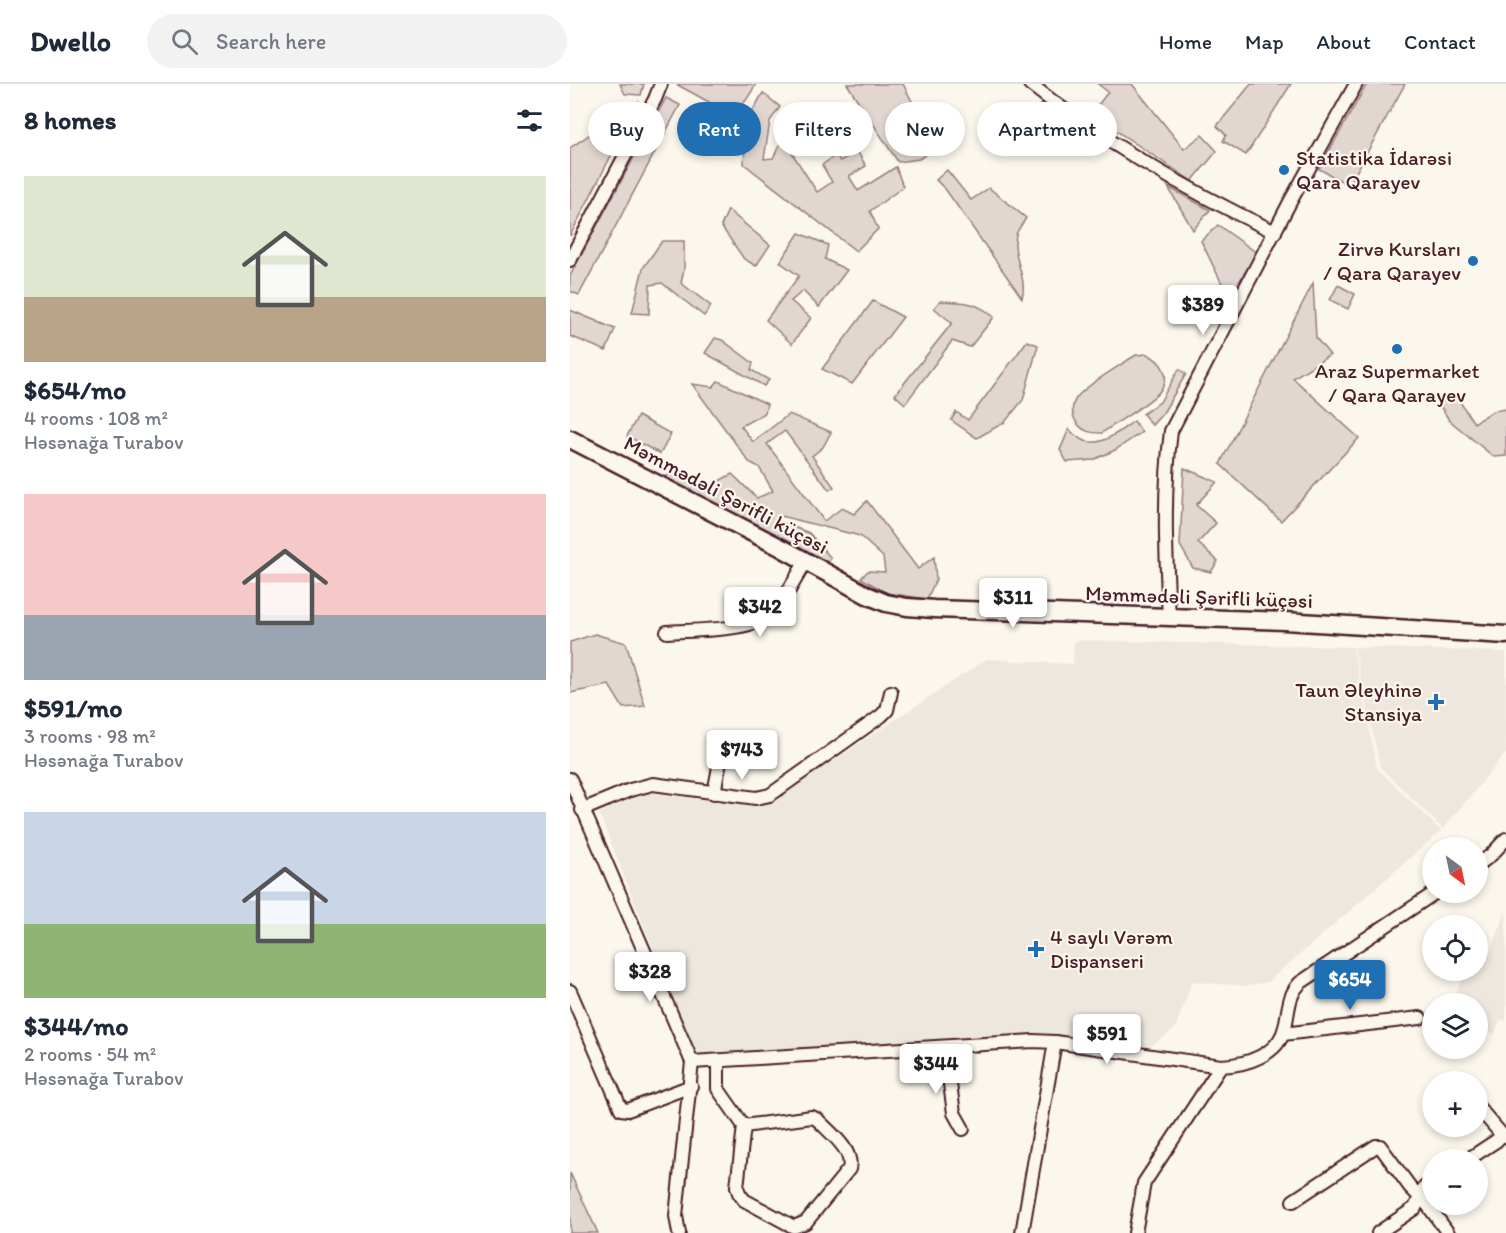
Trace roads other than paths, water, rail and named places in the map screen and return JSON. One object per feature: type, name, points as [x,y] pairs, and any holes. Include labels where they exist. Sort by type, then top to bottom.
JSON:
[{"type":"street","points":[[570,260],[656,99],[661,84]]},
{"type":"street","points":[[1030,84],[1100,135],[1222,207],[1275,232]]},
{"type":"street","points":[[1169,618],[1166,551],[1167,472],[1171,431],[1275,232],[1356,84]]},
{"type":"street","name":"Məmmədəli Şərifli küçəsi","points":[[570,439],[806,561],[867,596],[886,603],[907,607],[1285,621],[1506,635]]},
{"type":"street","points":[[667,632],[753,625],[769,615],[778,605],[806,561]]},
{"type":"street","points":[[582,810],[630,790],[653,784],[756,798],[770,795],[881,716],[887,710],[891,692]]},
{"type":"street","points":[[714,793],[724,741]]},
{"type":"street","points":[[570,779],[692,1062],[676,1216],[679,1233]]},
{"type":"street","points":[[1488,857],[1506,839]]},
{"type":"street","points":[[692,1062],[1033,1041],[1055,1042],[1221,1066],[1243,1064],[1271,1049],[1283,1034],[1290,999],[1300,983],[1422,901]]},
{"type":"street","points":[[570,991],[621,1109],[628,1110],[691,1086]]},
{"type":"street","points":[[1283,1034],[1420,1018]]},
{"type":"street","points":[[1022,1233],[1055,1042]]},
{"type":"street","points":[[945,1048],[954,1113],[963,1129]]},
{"type":"street","points":[[718,1062],[718,1089],[744,1125],[737,1187],[739,1193],[744,1200],[794,1227],[806,1222],[849,1169],[851,1162],[848,1154],[818,1120],[812,1117],[744,1125]]},
{"type":"street","points":[[1135,1233],[1144,1183],[1221,1066]]},
{"type":"street","points":[[1484,1149],[1504,1135],[1488,1118]]},
{"type":"street","points":[[1293,1201],[1376,1146],[1380,1146],[1410,1187],[1436,1214],[1448,1233]]},
{"type":"street","points":[[1378,1233],[1415,1208],[1422,1192]]},
{"type":"place","name":"Statistika İdarəsi Qara Qarayev","points":[[1284,170]]},
{"type":"place","name":"Zirvə Kursları / Qara Qarayev","points":[[1473,261]]},
{"type":"place","name":"Araz Supermarket / Qara Qarayev","points":[[1397,349]]},
{"type":"place","name":"Taun Əleyhinə Stansiya","points":[[1436,702]]},
{"type":"place","name":"4 saylı Vərəm Dispanseri","points":[[1036,949]]}]
